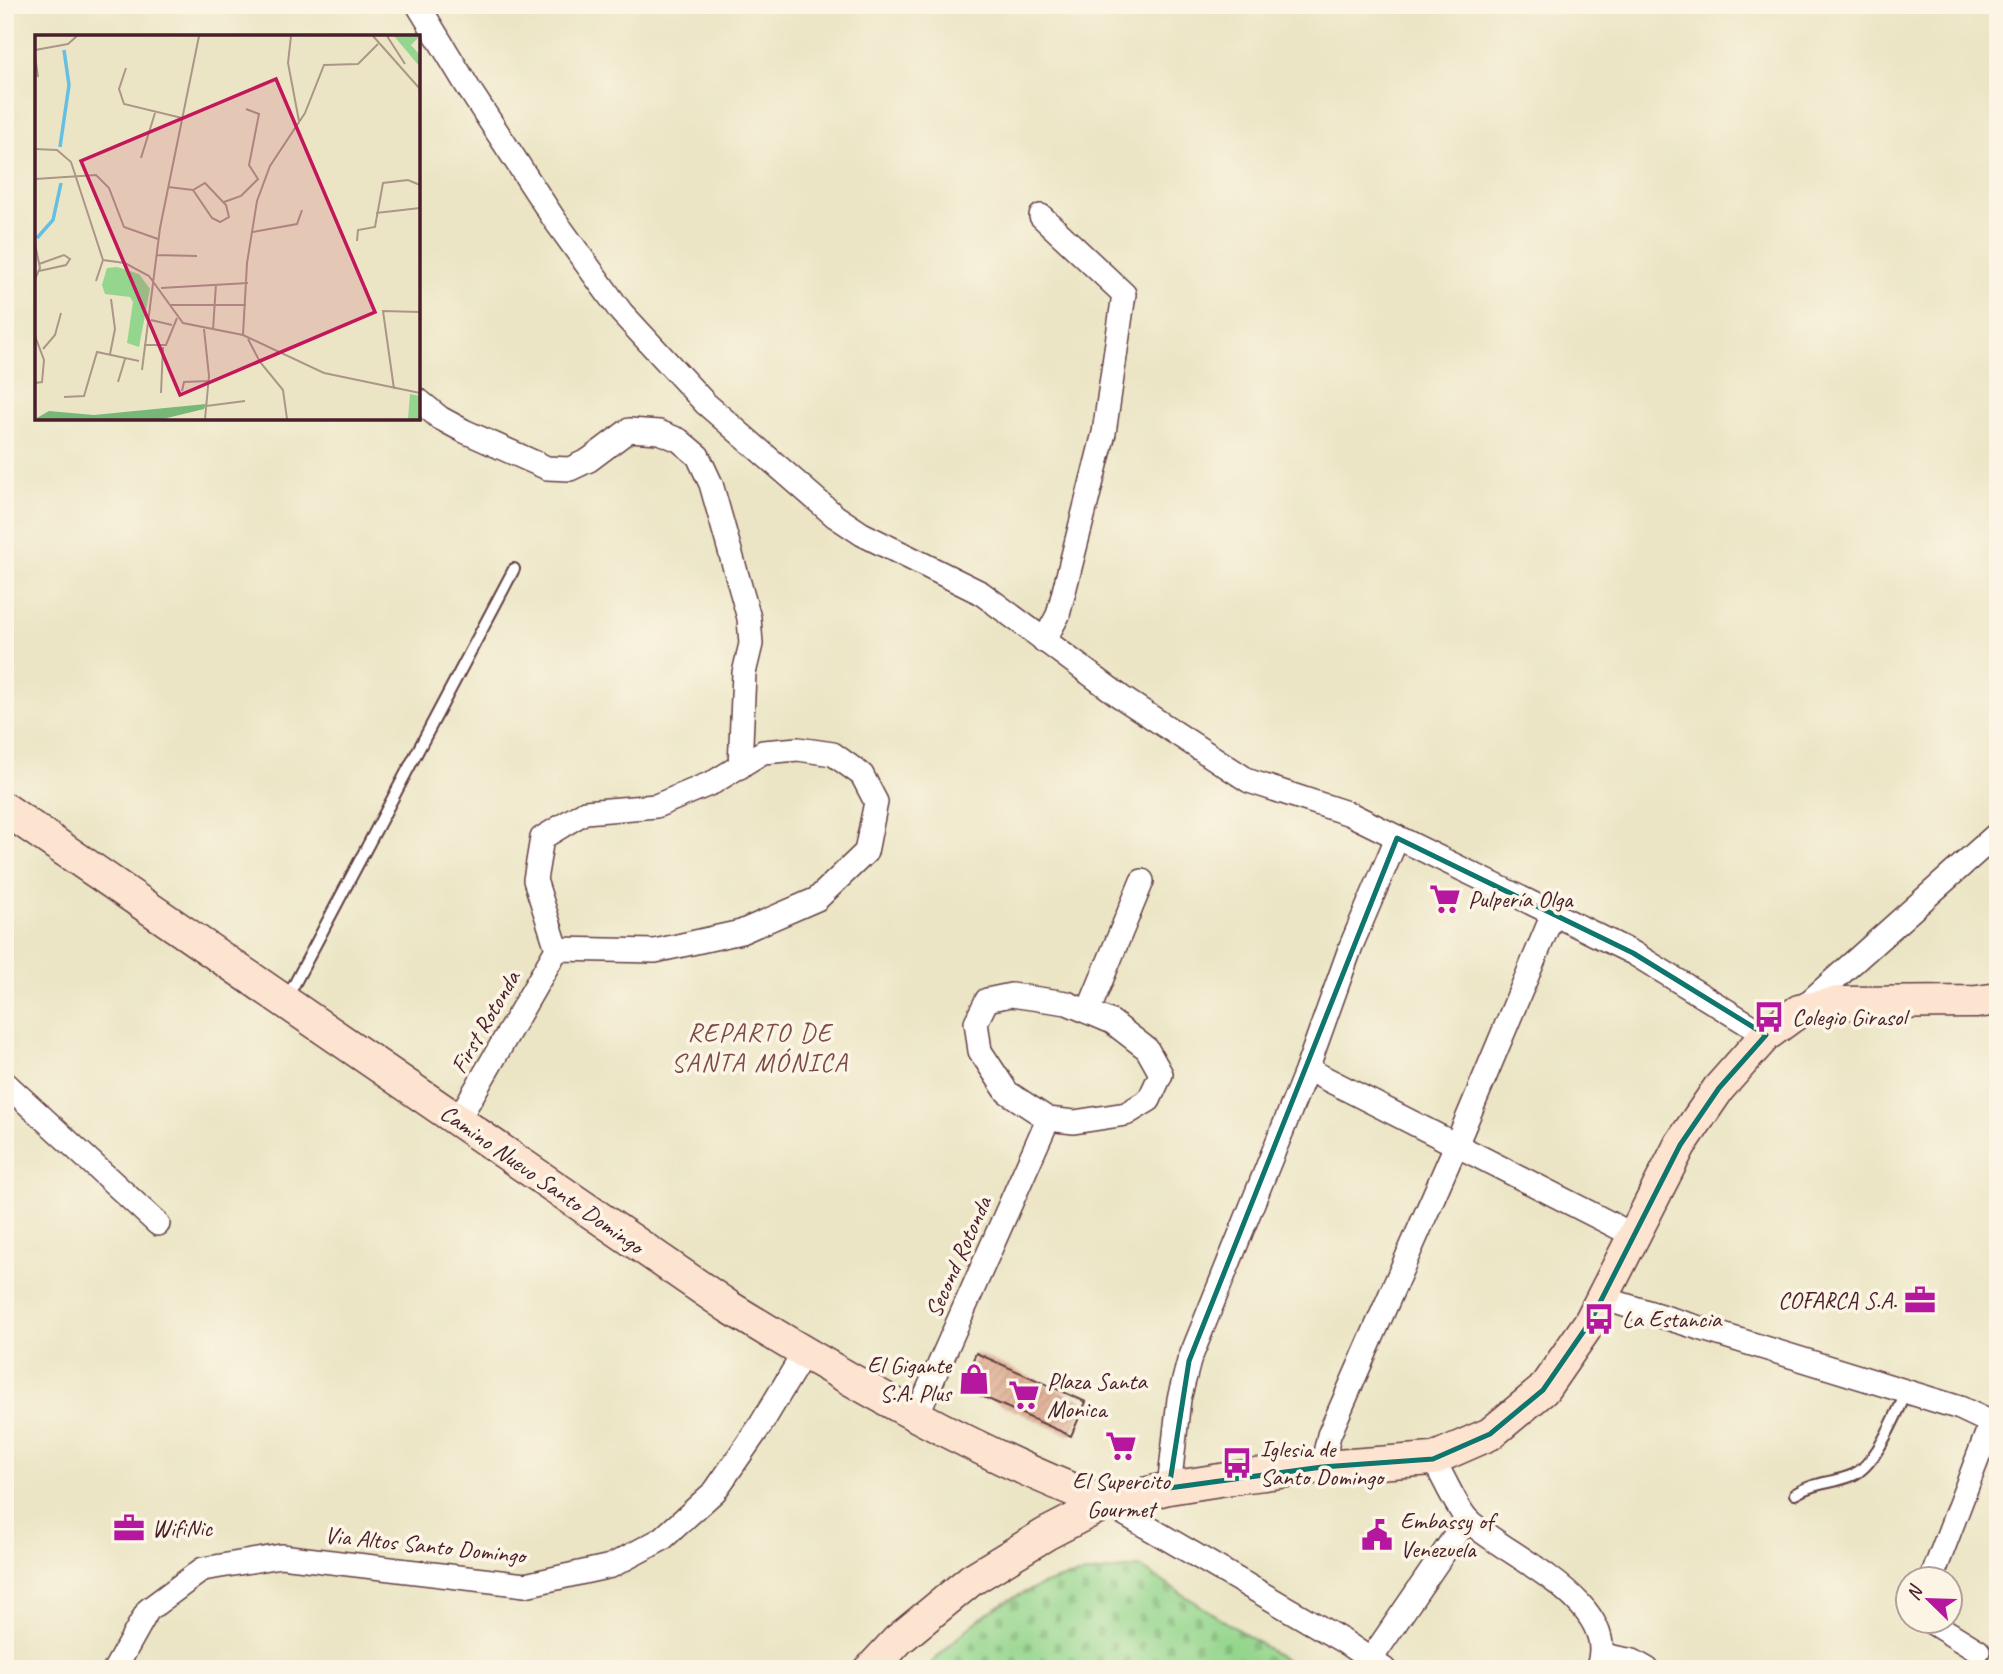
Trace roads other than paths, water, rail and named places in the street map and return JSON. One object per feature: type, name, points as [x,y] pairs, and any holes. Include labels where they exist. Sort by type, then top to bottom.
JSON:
[{"type":"street","points":[[418,5],[554,219],[621,312],[705,403],[835,516],[862,534],[981,593],[1121,697],[1249,781],[1350,814],[1633,953],[1766,1035]]},
{"type":"street","points":[[1041,216],[1124,294],[1104,433],[1058,615],[1044,640]]},
{"type":"street","points":[[420,402],[440,418],[464,431],[547,468],[570,470],[589,460],[629,430],[659,432],[679,440],[698,456],[711,484],[749,618],[751,644],[744,673],[740,767]]},
{"type":"street","points":[[798,749],[833,754],[862,775],[876,802],[866,852],[817,899],[741,932],[655,951],[557,949],[535,880],[542,838],[585,812],[656,806],[713,782],[763,752],[798,749]]},
{"type":"street","name":"Camino Nuevo Santo Domingo","points":[[5,809],[729,1307],[916,1417],[1066,1488],[1106,1503]]},
{"type":"street","points":[[872,1669],[898,1640],[971,1580],[1046,1534],[1106,1503],[1169,1488],[1321,1466],[1433,1459],[1490,1434],[1543,1390],[1590,1322],[1681,1145],[1719,1088],[1766,1035],[1799,1011],[1998,833]]},
{"type":"street","points":[[1169,1488],[1179,1399],[1189,1361],[1307,1069],[1351,946],[1397,838]]},
{"type":"street","points":[[1088,1012],[1142,881]]},
{"type":"street","points":[[1321,1466],[1329,1435],[1457,1143],[1553,914]]},
{"type":"street","name":"First Rotonda","points":[[458,1120],[557,949]]},
{"type":"street","points":[[1011,995],[1067,1003],[1112,1022],[1147,1049],[1161,1074],[1149,1100],[1126,1114],[1074,1122],[1048,1119],[1007,1092],[980,1051],[976,1022],[988,1000],[1011,995]]},
{"type":"street","points":[[1799,1011],[1838,1003],[1977,1002],[1998,999]]},
{"type":"street","points":[[1307,1069],[1457,1143],[1633,1235]]},
{"type":"street","points":[[5,1083],[158,1224]]},
{"type":"street","name":"Second Rotonda","points":[[916,1417],[1048,1119]]},
{"type":"street","points":[[1602,1298],[1960,1408],[1994,1424],[1937,1566]]},
{"type":"street","name":"Via Altos Santo Domingo","points":[[115,1669],[148,1610],[203,1569],[281,1556],[525,1585],[611,1566],[662,1539],[715,1491],[760,1426],[804,1353]]},
{"type":"street","points":[[1433,1459],[1467,1519],[1575,1597],[1595,1623],[1600,1662],[1633,1661],[1647,1669]]},
{"type":"street","points":[[1106,1503],[1378,1664],[1467,1519]]},
{"type":"street","points":[[1954,1636],[1978,1651]]},
{"type":"lane","points":[[285,1001],[514,569]]},
{"type":"lane","points":[[1795,1494],[1811,1485],[1849,1476],[1864,1467],[1879,1446],[1907,1392]]},
{"type":"place","name":"Pulpería Olga","points":[[1445,899]]},
{"type":"place","name":"Colegio Girasol","points":[[1769,1017]]},
{"type":"place","name":"COFARCA S.A.","points":[[1920,1300]]},
{"type":"place","name":"La Estancia","points":[[1599,1319]]},
{"type":"place","name":"El Gigante S.A. Plus","points":[[974,1379]]},
{"type":"place","name":"Plaza Santa Monica","points":[[1024,1395]]},
{"type":"place","name":"El Supercito Gourmet","points":[[1121,1446]]},
{"type":"place","name":"Iglesia de Santo Domingo","points":[[1237,1463]]},
{"type":"place","name":"WifiNic","points":[[129,1528]]},
{"type":"place","name":"Embassy of Venezuela","points":[[1377,1535]]},
{"type":"district","name":"REPARTO DE SANTA MÓNICA","points":[[760,1047]]}]
